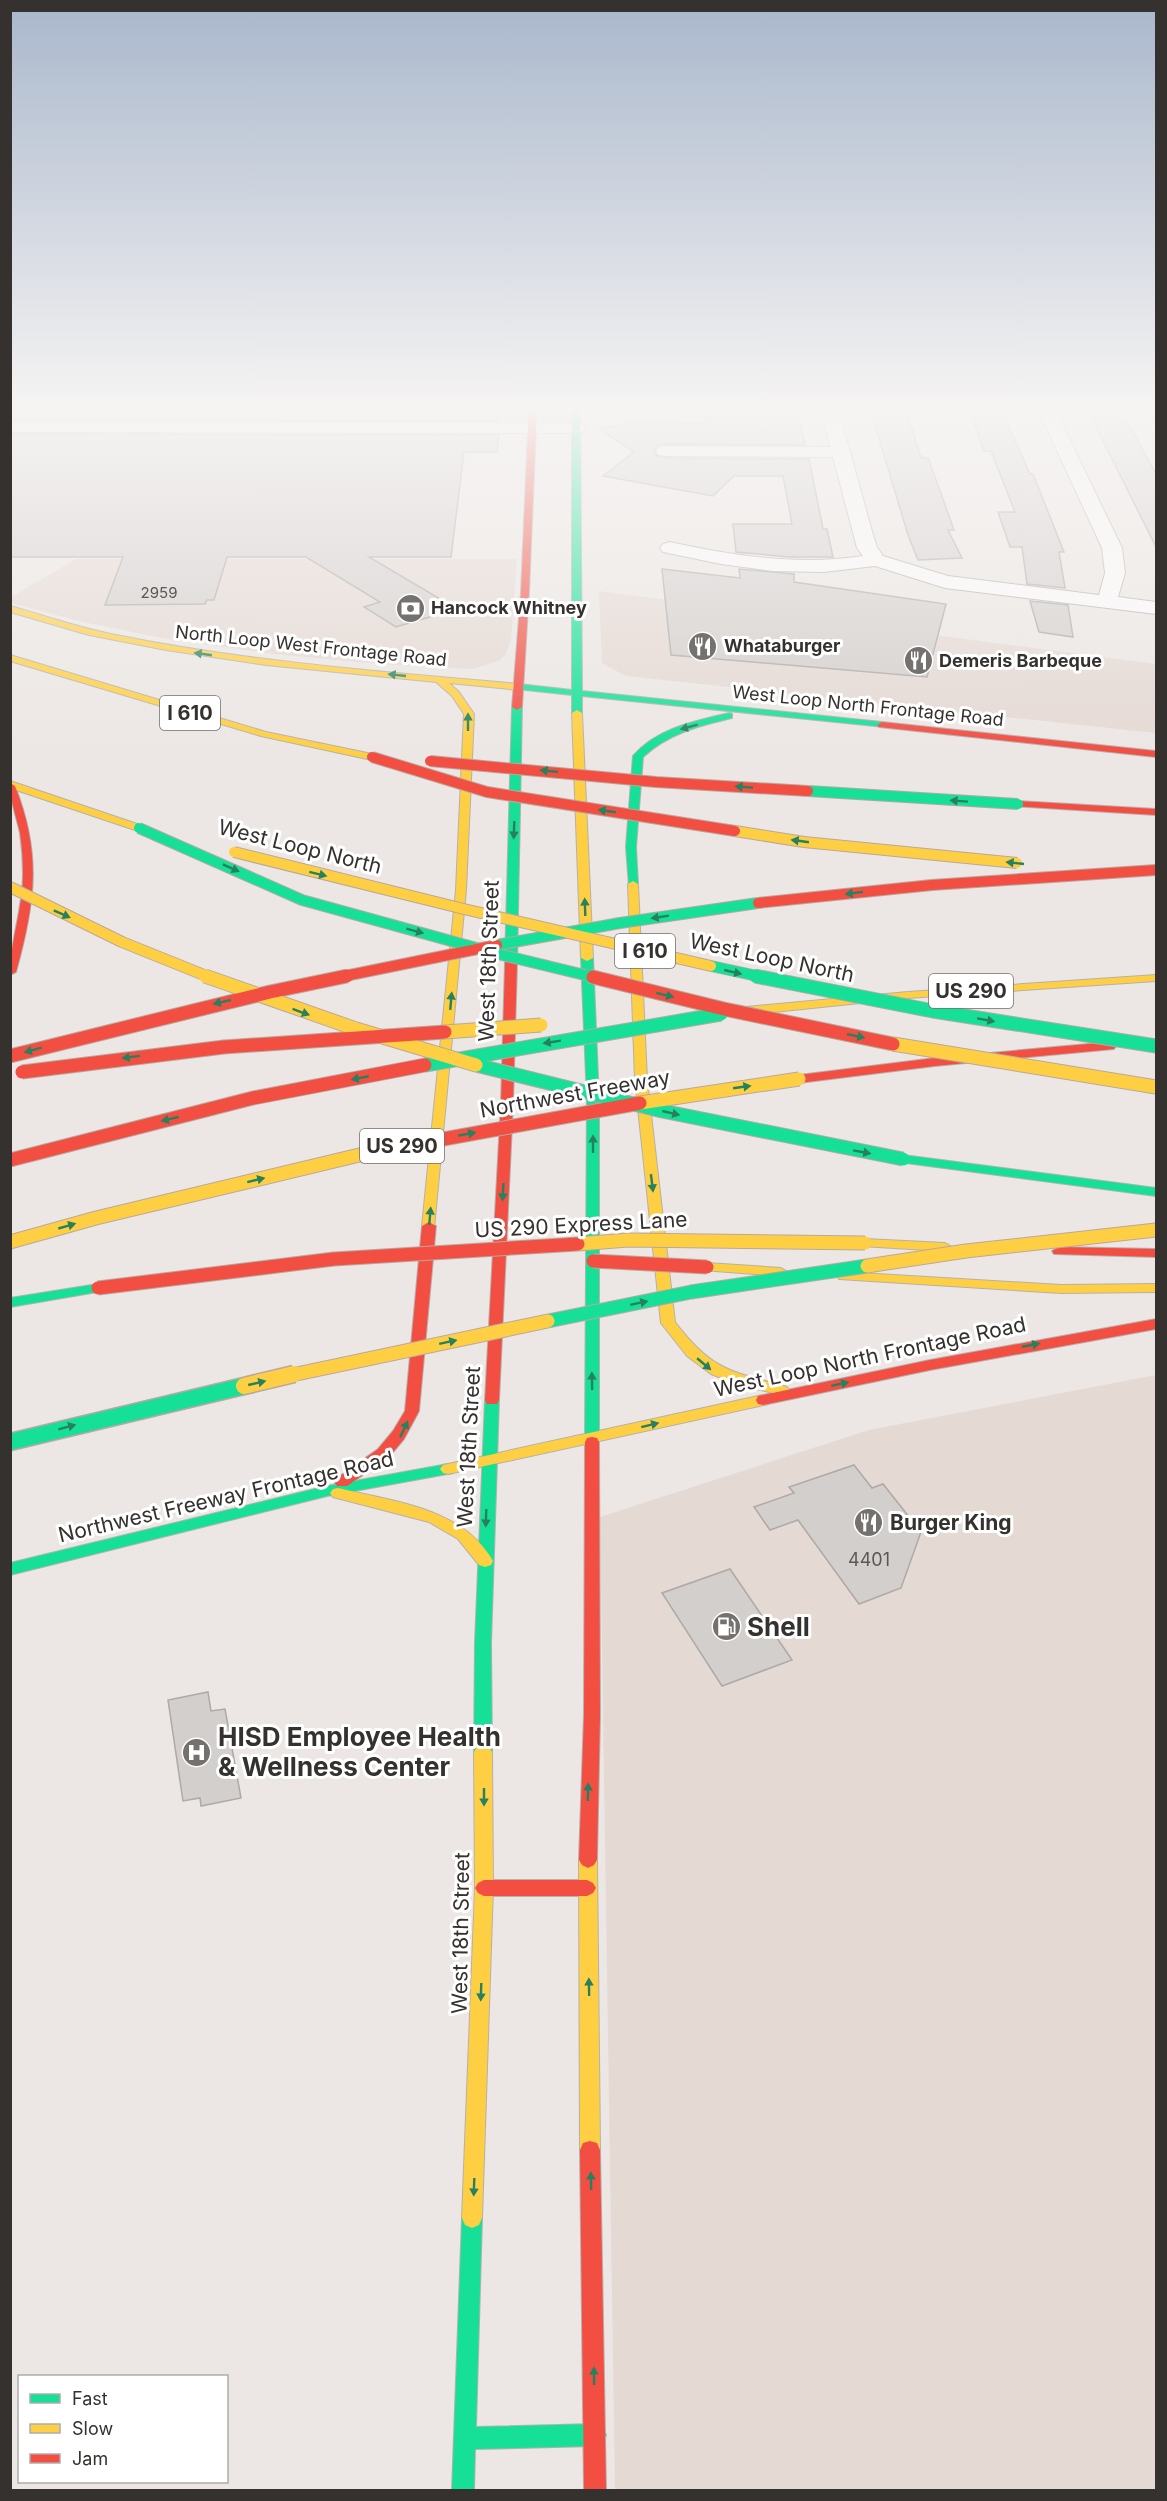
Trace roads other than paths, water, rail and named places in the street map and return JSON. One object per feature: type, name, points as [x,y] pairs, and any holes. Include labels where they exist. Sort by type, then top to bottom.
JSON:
[{"type":"main road","name":"West 18th Street","points":[[463,2490],[484,1888],[485,1561],[507,1103],[518,687],[530,592],[531,522]]},
{"type":"main road","points":[[573,522],[571,596],[593,1100],[593,1440],[590,1540],[592,1715],[587,1888],[596,2490]]},
{"type":"main road","name":"North Loop West Frontage Road","points":[[10,609],[113,638],[190,652],[252,661],[576,692]]},
{"type":"main road","name":"I 610","points":[[10,658],[264,734],[372,757],[487,792],[780,838],[1156,877]]},
{"type":"main road","points":[[327,1491],[376,1462],[399,1439],[412,1411],[461,890],[469,714],[463,701],[438,679]]},
{"type":"main road","name":"West Loop North Frontage Road","points":[[576,692],[1156,754]]},
{"type":"main road","points":[[746,711],[666,733],[646,745],[638,756],[631,847],[641,1080],[668,1323],[683,1345],[709,1369],[739,1382],[797,1393]]},
{"type":"main road","points":[[372,757],[656,782],[1156,812]]},
{"type":"main road","points":[[10,785],[18,801],[29,862],[25,917],[10,972]]},
{"type":"main road","name":"I 610","points":[[10,785],[139,828]]},
{"type":"main road","points":[[139,828],[302,900],[502,955],[723,1009],[872,1040],[1156,1088]]},
{"type":"main road","name":"West Loop North","points":[[139,828],[435,902],[804,988],[1068,1034],[1156,1044]]},
{"type":"main road","points":[[10,1056],[280,988],[558,933],[709,910],[912,887],[1156,870]]},
{"type":"main road","points":[[10,887],[47,907],[190,972],[352,1030],[533,1080],[736,1128],[903,1159],[1156,1192]]},
{"type":"main road","name":"US 290","points":[[10,1160],[253,1098],[497,1051],[734,1012],[908,995],[1156,978]]},
{"type":"main road","points":[[580,1022],[734,1012]]},
{"type":"main road","points":[[10,1074],[224,1047],[556,1024]]},
{"type":"main road","name":"Northwest Freeway","points":[[10,1242],[96,1218],[365,1153],[643,1102],[799,1079],[946,1061],[1156,1044]]},
{"type":"main road","points":[[10,1442],[330,1366],[691,1292],[966,1251],[1156,1230]]},
{"type":"main road","name":"US 290 Express Lane","points":[[10,1303],[125,1284],[334,1259],[640,1240],[810,1241],[1017,1250],[1156,1253]]},
{"type":"main road","points":[[468,1252],[560,1259]]},
{"type":"main road","points":[[584,1260],[1061,1289],[1156,1288]]},
{"type":"main road","name":"West Loop North Frontage Road","points":[[593,1440],[655,1423],[930,1365],[1156,1324]]},
{"type":"main road","name":"Northwest Freeway Frontage Road","points":[[10,1569],[327,1491],[431,1473],[489,1459],[593,1440]]},
{"type":"main road","points":[[327,1491],[435,1518],[464,1535],[485,1561]]},
{"type":"main road","points":[[484,1888],[587,1888]]},
{"type":"main road","points":[[466,2438],[595,2435]]},
{"type":"street","points":[[859,522],[867,548],[876,560]]},
{"type":"street","points":[[1100,522],[1112,548],[1115,573],[1107,602]]},
{"type":"street","points":[[670,548],[704,556],[776,565],[822,566],[876,560],[945,582],[1156,608]]},
{"type":"place","name":"Hancock Whitney","points":[[410,608]]},
{"type":"place","name":"Whataburger","points":[[703,646]]},
{"type":"place","name":"Demeris Barbeque","points":[[918,661]]},
{"type":"place","name":"Burger King","points":[[869,1523]]},
{"type":"place","name":"Shell","points":[[726,1627]]},
{"type":"place","name":"HISD Employee Health & Wellness Center","points":[[197,1752]]}]
